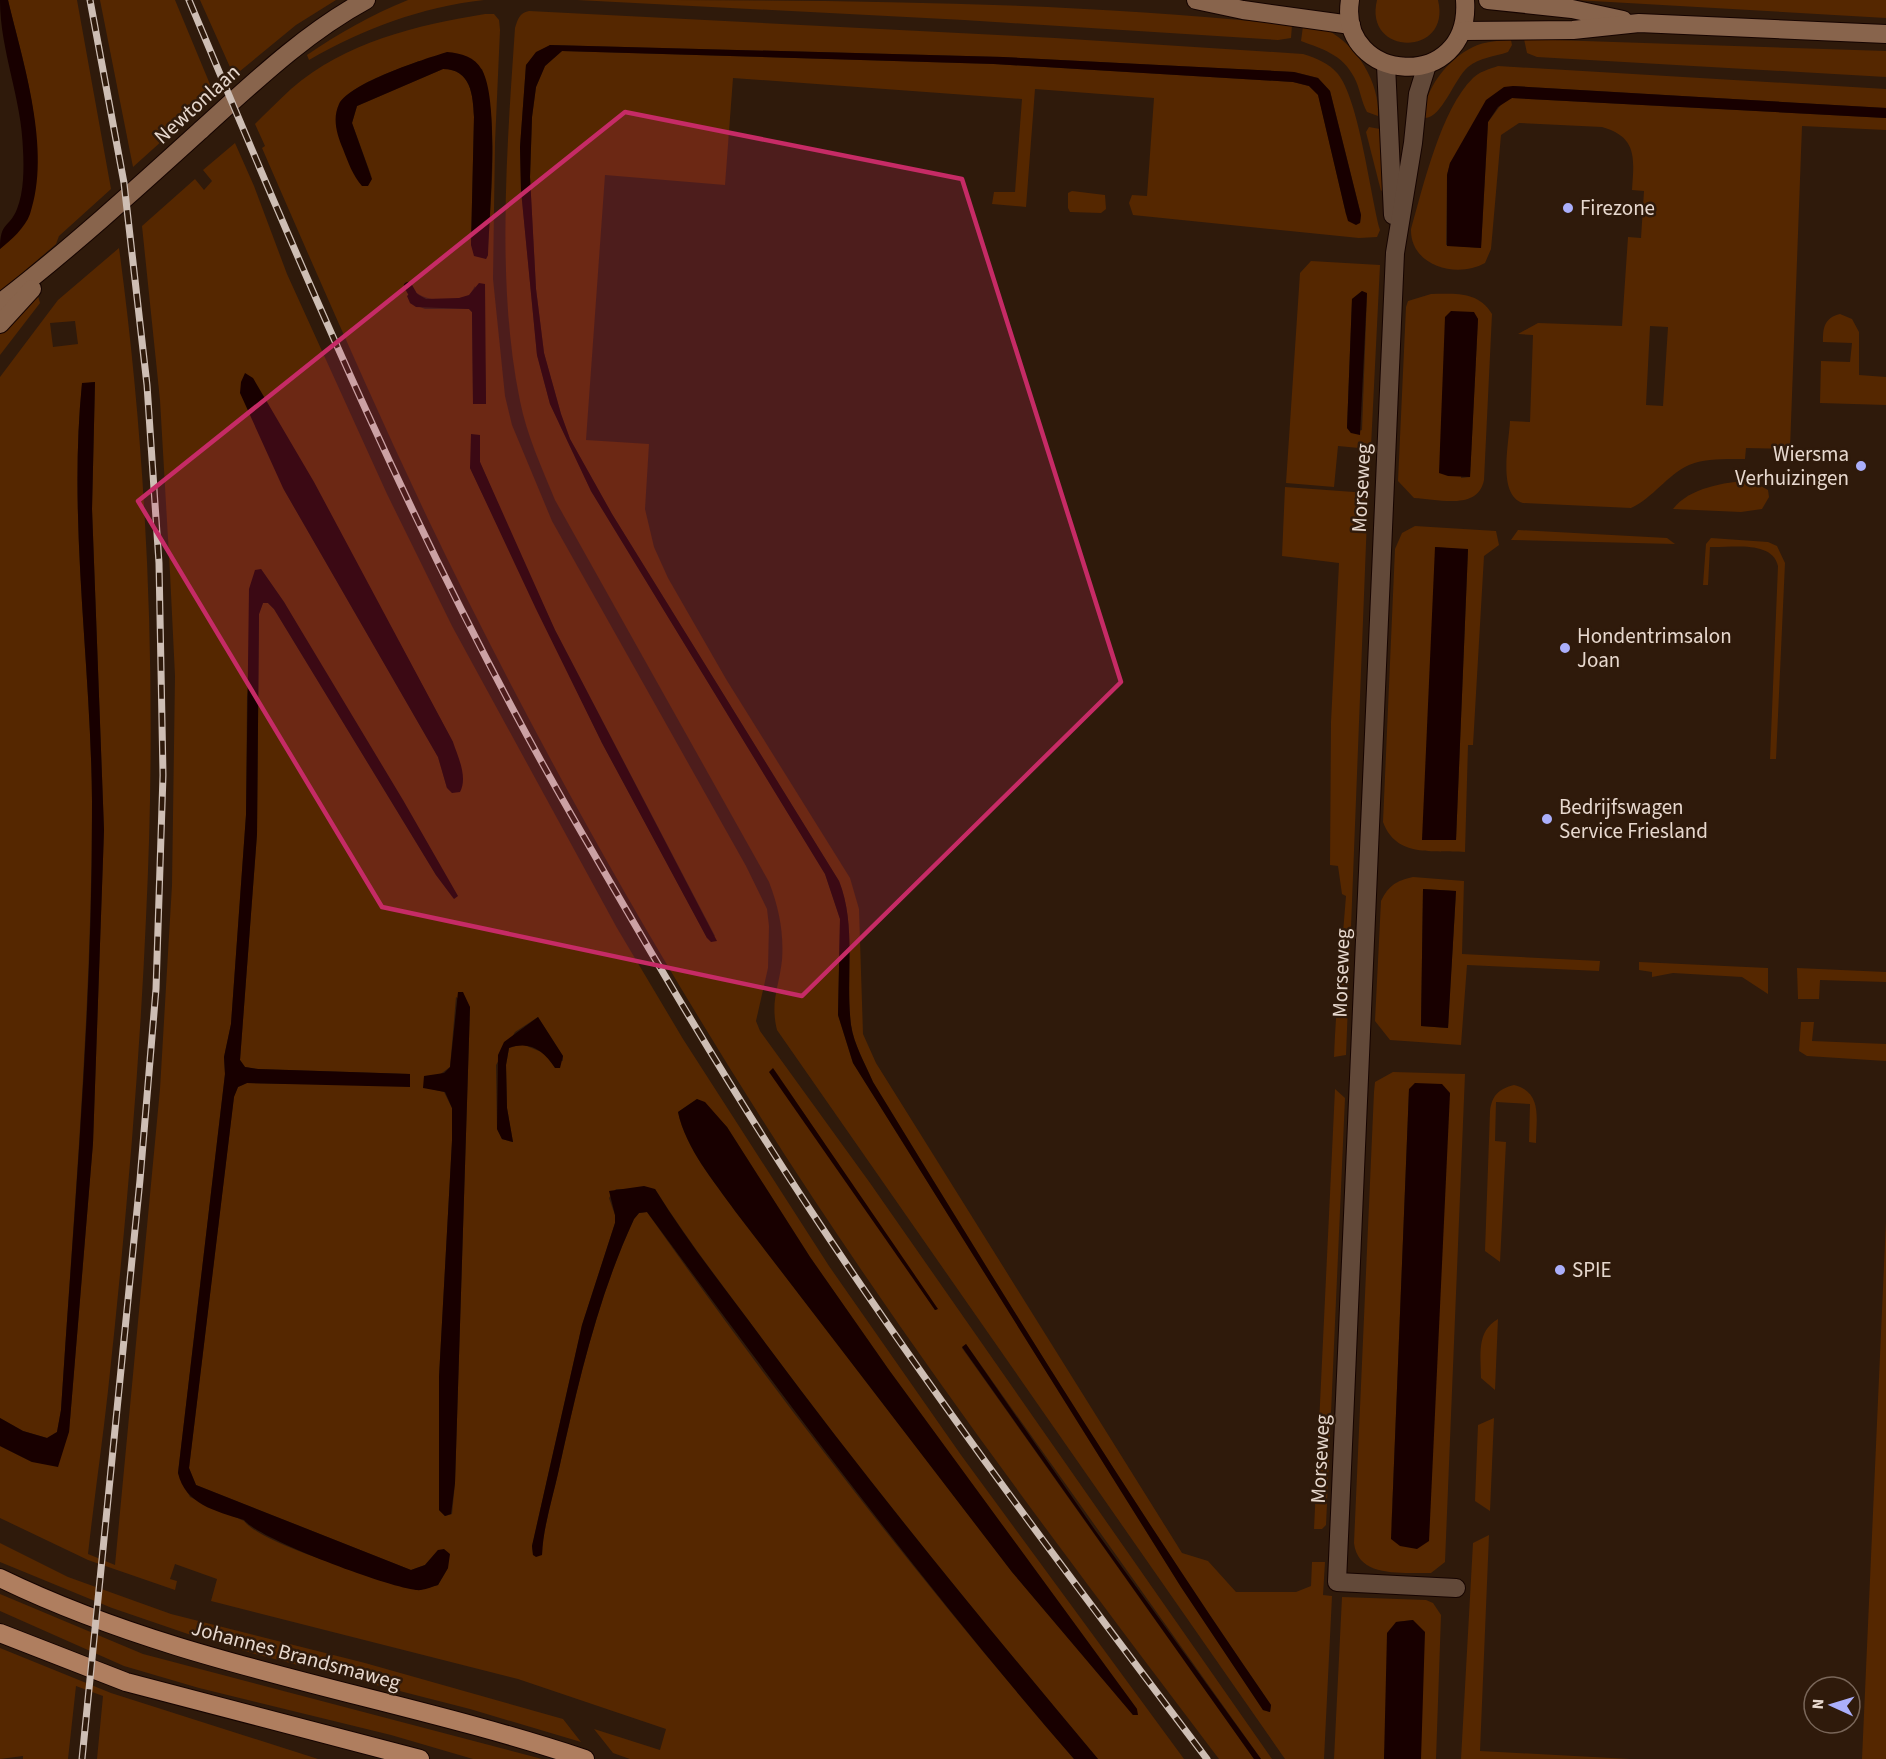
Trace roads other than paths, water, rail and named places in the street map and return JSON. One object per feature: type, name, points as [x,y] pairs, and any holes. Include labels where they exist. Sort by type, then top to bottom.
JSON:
[{"type":"main road","name":"Johannes Brandsmaweg","points":[[0,1578],[125,1631],[195,1653],[444,1717],[585,1759]]},
{"type":"main road","points":[[0,1633],[126,1682],[420,1759]]},
{"type":"street","name":"Newtonlaan","points":[[0,303],[65,251],[267,71],[344,12],[366,0]]},
{"type":"street","points":[[1196,0],[1243,10],[1351,25]]},
{"type":"street","points":[[1350,0],[1351,25],[1364,49],[1386,65],[1406,69],[1427,65],[1442,57],[1454,46],[1462,31],[1466,14],[1465,0]]},
{"type":"street","points":[[1488,0],[1572,9],[1639,23]]},
{"type":"street","points":[[1462,31],[1573,30],[1639,23],[1886,34]]},
{"type":"street","name":"Morseweg","points":[[1386,65],[1395,247],[1337,1582],[1456,1588]]},
{"type":"street","name":"Morseweg","points":[[1395,247],[1413,143],[1418,94],[1427,65]]},
{"type":"street","name":"Newtonlaan","points":[[0,324],[65,251]]},
{"type":"waterway","points":[[408,286],[416,300]]},
{"type":"railway","points":[[82,1759],[140,1180],[156,989],[163,775],[159,563],[147,385],[124,183],[90,0]]},
{"type":"railway","points":[[189,0],[322,311],[415,516],[517,717],[572,816],[688,1015],[749,1114],[858,1281],[1004,1488],[1207,1759]]},
{"type":"place","name":"Firezone","points":[[1568,208]]},
{"type":"place","name":"Wiersma Verhuizingen","points":[[1861,466]]},
{"type":"place","name":"Hondentrimsalon Joan","points":[[1565,648]]},
{"type":"place","name":"Bedrijfswagen Service Friesland","points":[[1547,819]]},
{"type":"place","name":"SPIE","points":[[1560,1270]]}]
